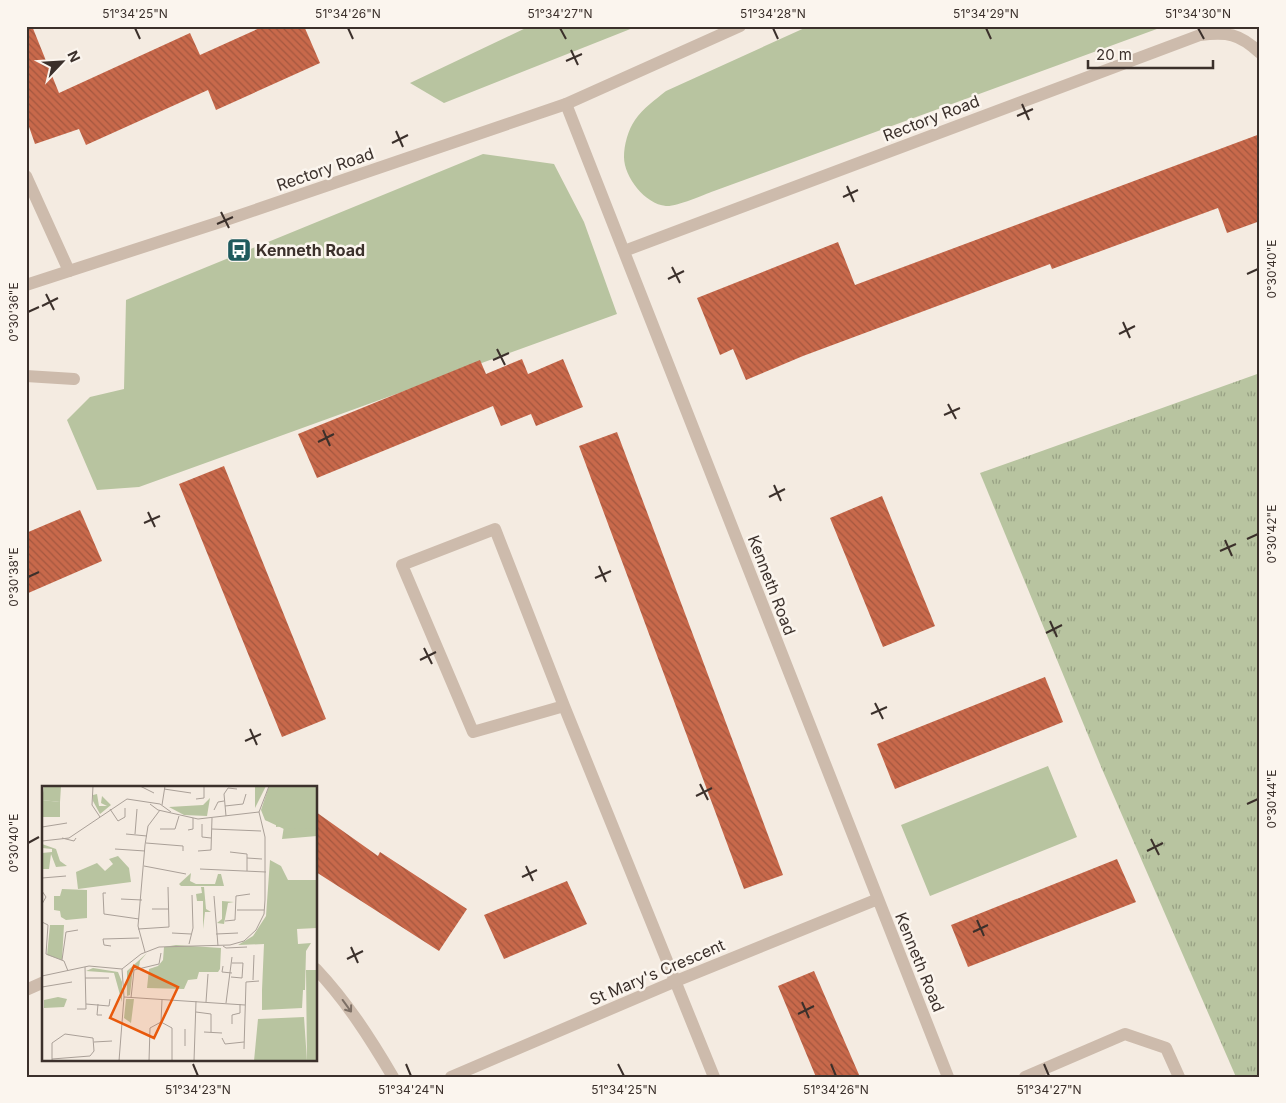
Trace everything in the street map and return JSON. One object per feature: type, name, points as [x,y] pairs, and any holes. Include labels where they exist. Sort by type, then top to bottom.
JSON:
[{"type":"street","name":"Rectory Road","points":[[26,285],[566,104],[740,26]]},
{"type":"street","name":"Rectory Road","points":[[624,251],[1200,35],[1225,32],[1255,49]]},
{"type":"street","name":"Kenneth Road","points":[[566,104],[948,1077]]},
{"type":"street","points":[[26,176],[69,271]]},
{"type":"street","points":[[26,376],[74,379]]},
{"type":"street","points":[[564,706],[473,732],[402,565],[495,529],[564,706],[714,1077]]},
{"type":"street","name":"St Mary's Crescent","points":[[451,1077],[676,981],[878,899]]},
{"type":"street","points":[[318,970],[335,989],[369,1036],[393,1077]]},
{"type":"street","points":[[26,990],[42,983]]},
{"type":"street","points":[[1025,1077],[1125,1034],[1166,1048],[1179,1077]]},
{"type":"green space","points":[[530,26],[638,26],[444,103],[410,83]]},
{"type":"green space","points":[[809,26],[1165,26],[683,203],[666,206],[658,204],[643,195],[628,173],[624,157],[628,133],[638,116],[649,104],[666,91]]},
{"type":"green space","points":[[483,154],[554,164],[584,222],[617,314],[139,487],[97,490],[67,420],[90,397],[124,389],[126,300]]},
{"type":"green space","points":[[1260,373],[1260,1077],[1236,1077],[1102,769],[980,473]]},
{"type":"green space","points":[[1048,766],[1077,837],[930,896],[901,825]]},
{"type":"building","points":[[26,26],[32,26],[59,93],[190,33],[200,55],[264,26],[304,26],[320,63],[216,110],[208,90],[86,145],[79,129],[35,144],[26,118]]},
{"type":"building","points":[[1260,134],[1260,221],[1227,233],[1218,208],[1052,269],[1050,264],[803,356],[746,380],[733,349],[720,355],[697,298],[838,242],[855,285]]},
{"type":"building","points":[[522,359],[528,374],[563,359],[583,407],[536,426],[531,414],[501,426],[493,406],[317,478],[298,434],[480,360],[486,374]]},
{"type":"building","points":[[617,432],[783,875],[744,889],[579,446]]},
{"type":"building","points":[[224,466],[326,719],[282,737],[179,484]]},
{"type":"building","points":[[882,496],[935,626],[883,647],[830,518]]},
{"type":"building","points":[[80,510],[102,561],[26,594],[26,533]]},
{"type":"building","points":[[1045,677],[1063,722],[895,789],[877,744]]},
{"type":"building","points":[[318,813],[378,856],[380,852],[467,909],[439,951],[318,873]]},
{"type":"building","points":[[1117,859],[1136,902],[968,967],[951,925]]},
{"type":"building","points":[[567,881],[587,924],[504,959],[484,915]]},
{"type":"building","points":[[814,971],[860,1077],[816,1077],[778,986]]},
{"type":"place","name":"Kenneth Road","points":[[239,250]]}]
